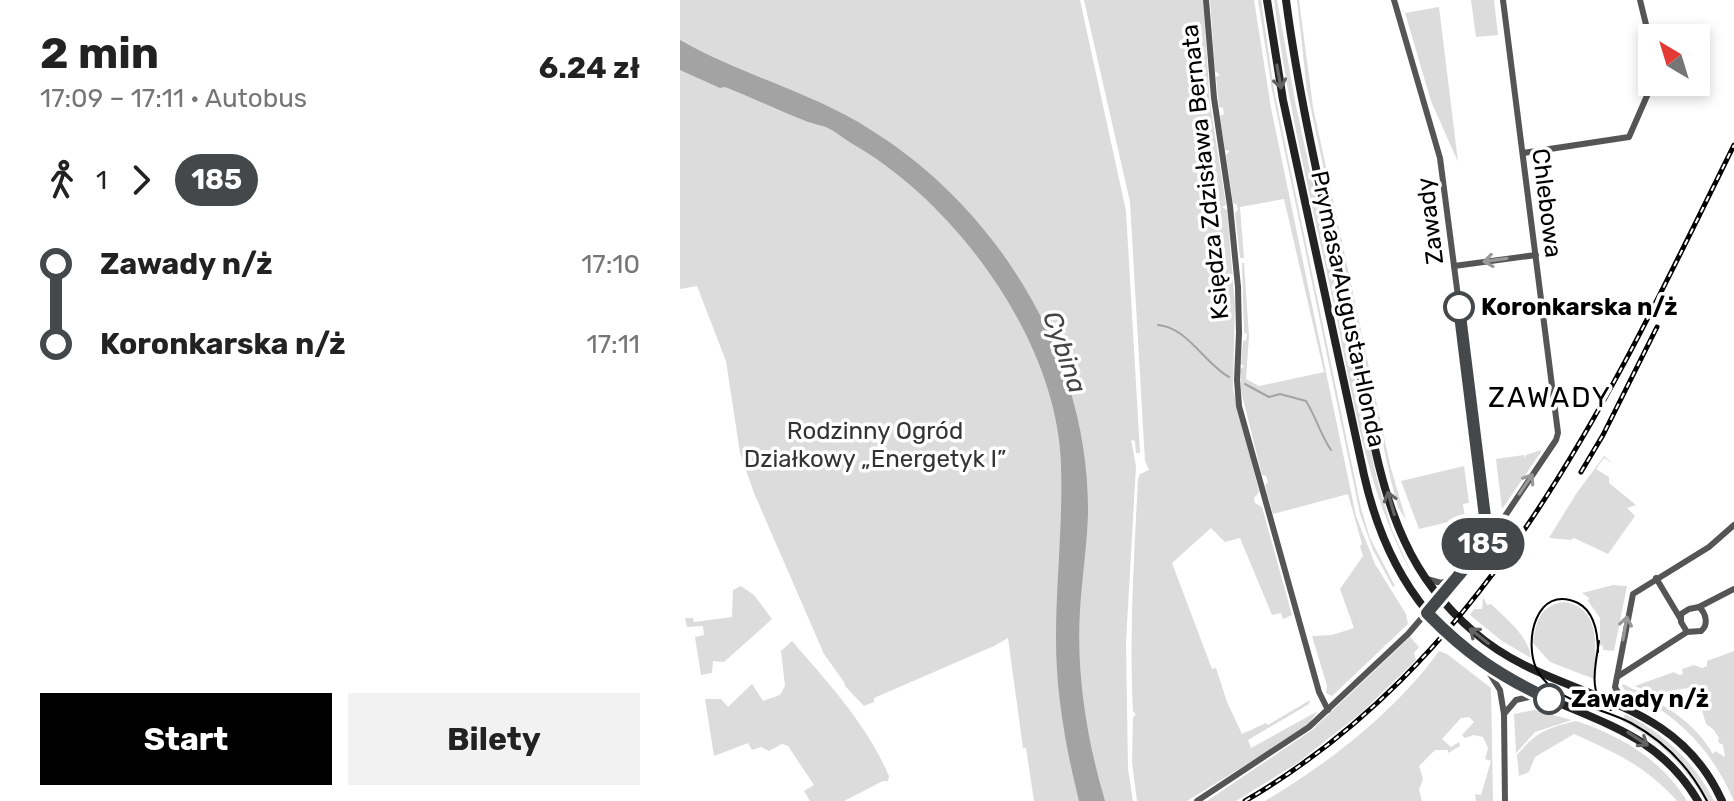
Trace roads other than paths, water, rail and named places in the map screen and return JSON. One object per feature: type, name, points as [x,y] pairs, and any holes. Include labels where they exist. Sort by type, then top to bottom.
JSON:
[{"type":"main road","name":"Prymasa Augusta Hlonda","points":[[1267,0],[1283,100],[1369,498],[1387,550],[1427,613],[1453,640],[1484,664],[1542,695],[1623,729],[1642,741],[1675,769],[1698,801]]},
{"type":"main road","name":"Prymasa Augusta Hlonda","points":[[1286,0],[1298,82],[1378,454],[1398,525],[1422,573],[1440,598],[1476,634],[1516,661],[1549,678],[1625,706],[1657,724],[1687,750],[1708,775],[1722,801]]},
{"type":"street","name":"Księdza Zdzisława Bernata","points":[[1206,0],[1214,98],[1238,287],[1239,406],[1319,692],[1328,710]]},
{"type":"street","name":"Zawady","points":[[1394,0],[1440,158],[1487,530]]},
{"type":"street","name":"Chlebowa","points":[[1487,530],[1501,522],[1556,440],[1558,428],[1503,0]]},
{"type":"street","points":[[1640,0],[1646,24]]},
{"type":"street","points":[[1523,153],[1629,137],[1647,96]]},
{"type":"street","points":[[1454,266],[1536,255]]},
{"type":"street","points":[[1625,706],[1615,690],[1631,598],[1636,590],[1709,547],[1733,528]]},
{"type":"street","points":[[1197,801],[1296,738],[1328,710],[1392,650],[1458,578],[1482,547],[1487,530]]},
{"type":"street","points":[[1422,573],[1438,583],[1458,578]]},
{"type":"street","points":[[1656,578],[1687,632]]},
{"type":"street","points":[[1680,618],[1689,609],[1734,589]]},
{"type":"street","points":[[1617,677],[1687,632],[1695,634],[1704,629],[1704,612],[1699,607]]},
{"type":"street","points":[[1484,664],[1500,690],[1504,714],[1505,801]]},
{"type":"street","points":[[1504,714],[1520,698],[1542,695]]},
{"type":"waterway","points":[[1158,325],[1178,332],[1229,377]]},
{"type":"waterway","points":[[1245,384],[1269,397],[1280,394],[1306,401],[1331,450]]},
{"type":"tram line","points":[[1598,652],[1594,624],[1588,612],[1578,603],[1564,599],[1552,601],[1536,618],[1533,658],[1545,681],[1567,697],[1619,717],[1654,738],[1684,767],[1707,801]]},
{"type":"tram line","points":[[1599,641],[1595,689],[1603,704],[1611,710]]},
{"type":"railway","points":[[1245,801],[1332,741],[1409,672],[1477,595],[1537,511],[1591,423],[1734,145]]},
{"type":"railway","points":[[1581,472],[1657,327]]},
{"type":"place","name":"Koronkarska n/ż","points":[[1459,307]]},
{"type":"place","name":"Zawady n/ż","points":[[1549,699]]},
{"type":"district","name":"ZAWADY","points":[[1550,397]]},
{"type":"water label","name":"Cybina","points":[[1065,352]]},
{"type":"park label","name":"Rodzinny Ogród Działkowy „Energetyk I”","points":[[875,445]]}]
